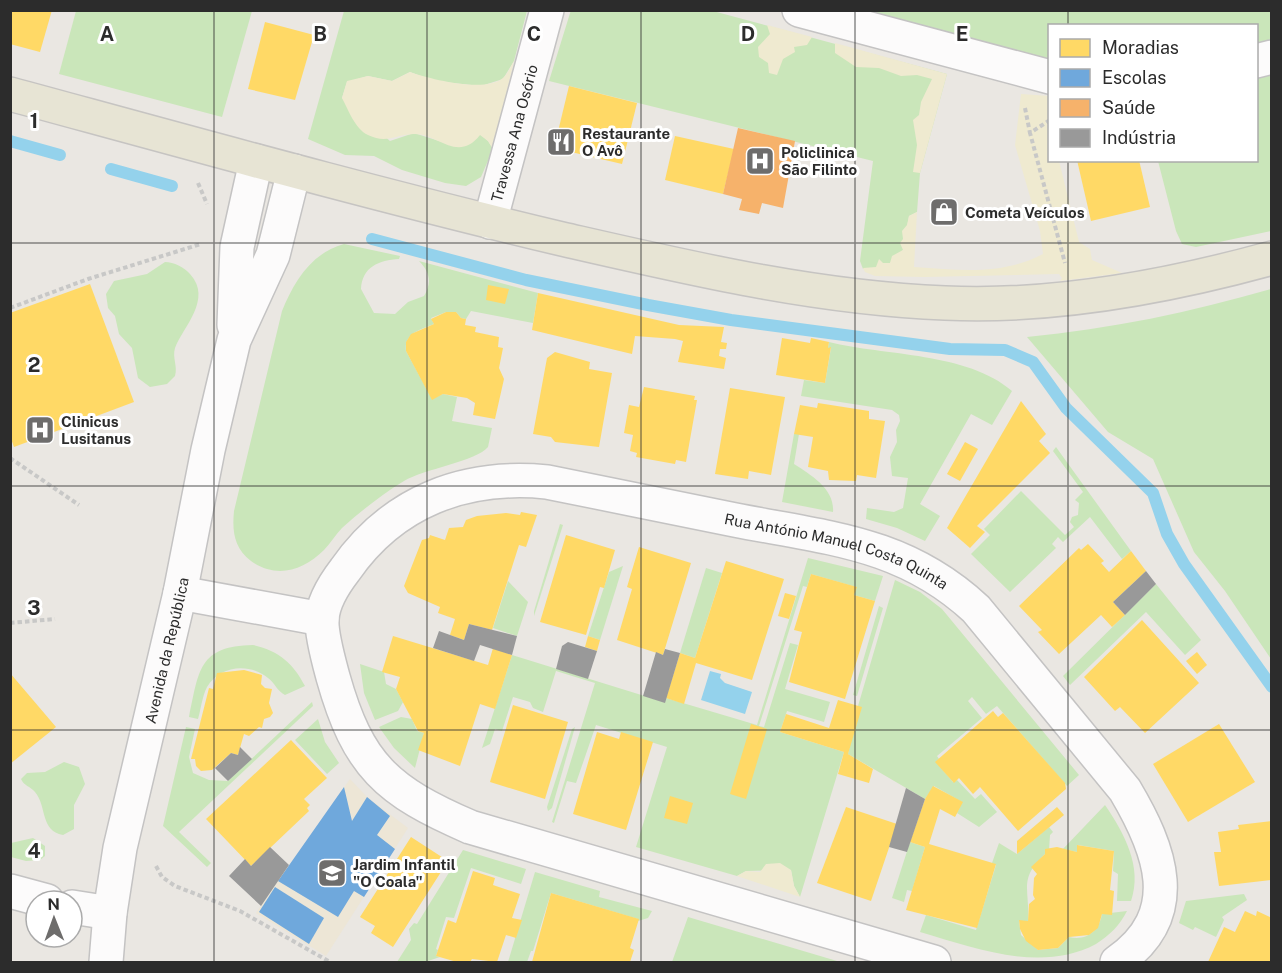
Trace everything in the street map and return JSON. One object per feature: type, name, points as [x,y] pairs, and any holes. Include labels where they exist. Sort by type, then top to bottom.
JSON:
[{"type":"main road","points":[[13,94],[256,162],[490,222],[740,279],[849,296],[947,304],[1044,301],[1142,287],[1272,258]]},
{"type":"street","name":"Travessa Ana Osório","points":[[490,222],[547,10]]},
{"type":"street","points":[[799,10],[1048,75]]},
{"type":"street","name":"Avenida da República","points":[[234,340],[223,244],[256,162]]},
{"type":"street","name":"Avenida da República","points":[[106,963],[110,913],[120,848],[180,593],[208,450],[234,340],[273,255],[294,171]]},
{"type":"street","name":"Rua António Manuel Costa Quinta","points":[[934,963],[470,827],[430,810],[398,788],[368,761],[351,733],[330,666],[322,619],[334,585],[352,559],[378,531],[411,508],[444,491],[483,482],[516,479],[547,482],[862,545],[896,556],[925,570],[953,588],[976,609],[1125,790],[1138,813],[1160,865],[1161,891],[1155,915],[1143,937],[1117,963]]},
{"type":"street","points":[[180,593],[322,619]]},
{"type":"street","points":[[84,909],[110,913]]},
{"type":"path","points":[[1048,121],[1030,133],[1064,258],[1071,297]]},
{"type":"path","points":[[10,308],[88,279],[223,244],[198,184],[190,177]]},
{"type":"path","points":[[10,458],[79,506]]},
{"type":"path","points":[[10,623],[55,619]]},
{"type":"path","points":[[154,856],[155,864],[162,877],[175,886],[240,911],[330,963]]},
{"type":"shaded area","name":"Jardim Infantil \"O Coala\"","points":[[350,779],[367,797],[408,828],[326,956],[256,913]]},
{"type":"green space","points":[[571,10],[713,11],[947,74],[920,173],[917,212],[909,216],[903,250],[890,263],[882,263],[876,268],[863,269],[860,261],[873,161],[549,81]]},
{"type":"green space","points":[[76,11],[252,11],[222,117],[59,74]]},
{"type":"green space","points":[[344,11],[527,11],[514,61],[503,79],[481,86],[434,81],[410,72],[392,81],[368,76],[347,82],[342,98],[390,141],[414,133],[458,147],[480,134],[493,149],[481,177],[466,186],[445,183],[402,170],[374,156],[345,155],[308,139]]},
{"type":"green space","points":[[846,11],[1271,11],[1271,44],[1258,47],[1258,24],[1048,24],[1048,64]]},
{"type":"green space","points":[[1271,70],[1271,231],[1196,247],[1182,244],[1176,231],[1158,162],[1258,162],[1258,74]]},
{"type":"green space","points":[[344,244],[400,256],[399,259],[373,266],[362,281],[361,289],[374,313],[395,314],[408,302],[424,296],[429,278],[426,269],[419,261],[538,293],[533,323],[471,311],[466,319],[461,318],[456,312],[446,312],[431,318],[434,324],[410,336],[406,351],[432,399],[443,394],[457,397],[452,421],[492,428],[488,447],[473,457],[413,477],[396,486],[349,522],[324,550],[307,563],[289,570],[270,570],[260,567],[241,551],[235,539],[234,511],[282,311],[305,270],[322,254]]},
{"type":"green space","points":[[165,262],[179,265],[190,274],[196,283],[197,303],[175,348],[175,376],[167,384],[150,387],[138,378],[132,348],[119,334],[115,316],[108,308],[106,294],[114,281],[147,274]]},
{"type":"green space","points":[[1272,289],[1271,659],[1225,591],[1194,552],[1153,459],[1108,432],[1027,337],[1150,319]]},
{"type":"green space","points":[[829,342],[949,362],[994,378],[1012,391],[992,425],[971,414],[920,504],[940,516],[925,541],[897,528],[866,519],[867,508],[894,512],[903,508],[908,478],[892,476],[890,457],[897,442],[896,430],[900,421],[899,415],[892,410],[801,396],[804,380],[825,383],[831,348],[828,348]]},
{"type":"green space","points":[[794,434],[799,434],[794,464],[826,490],[833,504],[833,512],[782,502]]},
{"type":"green space","points":[[1056,447],[1131,551],[1122,559],[1090,517],[1063,542],[1058,537],[1052,544],[1056,548],[1010,592],[971,554],[990,535],[984,529],[1021,491],[1065,535],[1074,527],[1070,522],[1072,517],[1078,515],[1079,503],[1075,500],[1083,492],[1053,451]]},
{"type":"green space","points":[[560,524],[563,525],[534,616],[534,611]]},
{"type":"green space","points":[[808,558],[883,576],[875,601],[854,595],[856,587],[811,574],[807,587],[803,586],[759,726],[764,727],[790,643],[798,645],[785,689],[830,702],[824,722],[787,711],[780,732],[844,752],[800,897],[794,886],[791,870],[746,871],[737,876],[636,847],[667,747],[596,725],[576,783],[567,781],[554,823],[552,822],[595,683],[556,671],[543,712],[533,708],[530,702],[513,697],[502,731],[495,729],[490,744],[482,748],[512,655],[664,702],[666,698],[757,725]]},
{"type":"green space","points":[[623,566],[600,640],[588,636],[609,572]]},
{"type":"green space","points":[[706,568],[722,573],[695,658],[680,653]]},
{"type":"green space","points":[[895,580],[920,592],[942,609],[1079,775],[1067,786],[997,706],[986,714],[972,697],[968,701],[982,718],[937,756],[939,759],[936,762],[953,782],[957,780],[975,799],[981,794],[997,812],[979,827],[957,813],[962,802],[934,786],[925,799],[848,754],[858,706]]},
{"type":"green space","points":[[508,581],[528,602],[517,636],[493,628]]},
{"type":"green space","points":[[1156,584],[1201,640],[1185,655],[1146,612],[1070,685],[1063,676]]},
{"type":"green space","points":[[879,606],[883,608],[857,696],[853,695]]},
{"type":"green space","points":[[253,645],[284,659],[305,686],[285,695],[260,673],[244,668],[227,671],[219,674],[207,687],[198,719],[189,717],[199,674],[211,656],[235,646]]},
{"type":"green space","points":[[360,664],[384,672],[386,684],[396,689],[403,702],[398,711],[375,720],[364,693]]},
{"type":"green space","points":[[312,702],[313,706],[179,832],[211,863],[207,867],[163,826],[186,727],[195,729],[189,757],[193,773],[209,780],[228,781]]},
{"type":"green space","points":[[401,717],[412,719],[417,731],[424,733],[415,768],[394,748],[379,727]]},
{"type":"green space","points":[[318,719],[325,742],[339,763],[327,774],[295,740]]},
{"type":"green space","points":[[575,727],[552,808],[548,811],[547,807],[572,729]]},
{"type":"green space","points":[[64,762],[79,767],[85,784],[74,805],[74,829],[63,835],[51,829],[39,798],[21,779],[27,773],[45,772]]},
{"type":"green space","points":[[1105,805],[1130,851],[1135,876],[1131,901],[1117,901],[1118,874],[1113,871],[1114,851],[1078,845],[1077,852],[1063,849]]},
{"type":"green space","points":[[1049,827],[1053,832],[1050,835],[1049,850],[1046,850],[1028,878],[1028,921],[1019,921],[1021,935],[1038,950],[1058,948],[1069,937],[1087,936],[1095,930],[1102,914],[1127,911],[1106,937],[1075,953],[1054,957],[1032,957],[986,951],[920,932],[926,915],[976,930],[996,865],[992,863],[999,843],[1017,854]]},
{"type":"green space","points":[[33,838],[45,846],[45,856],[40,860],[26,861],[11,857],[11,843]]},
{"type":"green space","points":[[910,842],[925,847],[912,891],[907,890],[904,902],[892,898]]},
{"type":"green space","points":[[463,850],[526,869],[521,884],[471,868],[454,918],[446,917],[436,949],[438,950],[436,956],[440,957],[425,962],[397,962],[411,940],[409,929],[414,923],[417,924]]},
{"type":"green space","points":[[535,872],[600,891],[599,897],[652,911],[648,918],[638,921],[638,919],[551,893],[533,951],[527,962],[508,962]]},
{"type":"green space","points":[[1244,894],[1247,900],[1222,917],[1224,920],[1216,937],[1195,927],[1193,930],[1179,923],[1186,901]]},
{"type":"green space","points":[[688,917],[837,961],[841,962],[672,962]]},
{"type":"sand","points":[[767,25],[812,37],[807,45],[794,47],[795,52],[783,59],[777,75],[769,73],[768,63],[759,57],[758,47],[770,34]]},
{"type":"sand","points":[[835,43],[947,74],[920,173],[913,172],[917,145],[913,120],[919,115],[921,102],[932,79],[917,75],[901,76],[879,68],[856,67],[835,53]]},
{"type":"sand","points":[[514,61],[493,149],[480,135],[472,143],[463,147],[447,145],[430,137],[413,134],[385,139],[374,138],[359,128],[342,98],[347,81],[368,76],[392,81],[410,72],[458,84],[496,82],[504,77]]},
{"type":"sand","points":[[1021,94],[1048,96],[1048,162],[1059,162],[1079,242],[1090,249],[1092,260],[1122,273],[1060,281],[1062,278],[1059,274],[924,277],[875,276],[865,272],[863,268],[876,267],[879,259],[883,263],[890,263],[892,256],[903,250],[900,243],[903,239],[902,231],[907,225],[909,216],[917,212],[914,267],[996,269],[1012,266],[1043,254],[1040,231],[1015,145]]},
{"type":"sand","points":[[780,863],[791,870],[794,886],[800,897],[737,876],[746,871],[760,872],[766,864]]},
{"type":"water","points":[[710,671],[721,674],[720,678],[725,683],[752,692],[745,714],[701,700]]},
{"type":"building: Moradias","points":[[10,10],[52,10],[40,52],[10,44]]},
{"type":"building: Moradias","points":[[265,22],[314,35],[295,100],[248,89]]},
{"type":"building: Moradias","points":[[569,86],[637,103],[622,164],[554,148]]},
{"type":"building: Moradias","points":[[675,136],[734,149],[723,194],[665,180]]},
{"type":"building: Moradias","points":[[1077,162],[1139,162],[1150,207],[1091,221]]},
{"type":"building: Moradias","points":[[90,284],[134,402],[14,447],[10,436],[10,313]]},
{"type":"building: Moradias","points":[[488,285],[509,289],[505,304],[486,300]]},
{"type":"building: Moradias","points":[[538,293],[679,325],[724,327],[721,342],[727,343],[726,349],[720,349],[719,356],[726,358],[724,369],[678,362],[683,341],[675,339],[635,336],[632,354],[532,330]]},
{"type":"building: Moradias","points":[[446,312],[456,312],[461,318],[466,319],[465,325],[476,327],[475,332],[499,337],[498,347],[503,348],[499,368],[504,379],[495,419],[473,415],[475,403],[467,398],[443,394],[432,400],[406,351],[406,342],[411,334],[434,324],[431,319]]},
{"type":"building: Moradias","points":[[782,338],[810,343],[811,338],[829,342],[828,348],[831,347],[825,383],[776,375]]},
{"type":"building: Moradias","points":[[555,352],[590,362],[589,369],[612,373],[599,447],[555,442],[551,437],[533,434],[547,358]]},
{"type":"building: Moradias","points":[[644,387],[695,396],[694,400],[697,400],[686,462],[676,460],[675,464],[636,457],[637,453],[630,451],[633,435],[624,433],[629,405],[639,407]]},
{"type":"building: Moradias","points":[[730,388],[785,397],[771,475],[749,471],[748,479],[715,474]]},
{"type":"building: Moradias","points":[[1021,401],[1046,434],[1039,441],[1050,453],[977,526],[985,532],[970,548],[947,528]]},
{"type":"building: Moradias","points":[[818,403],[869,411],[869,419],[885,421],[876,478],[857,475],[856,481],[829,480],[828,471],[808,467],[813,437],[794,434],[800,405],[817,408]]},
{"type":"building: Moradias","points":[[965,442],[978,449],[960,481],[947,474]]},
{"type":"building: Moradias","points":[[521,512],[537,515],[526,547],[519,545],[492,630],[469,624],[464,640],[450,635],[455,619],[438,613],[440,607],[408,593],[404,586],[422,540],[429,538],[430,535],[445,540],[449,528],[463,527],[466,520],[477,516],[506,513],[520,515]]},
{"type":"building: Moradias","points":[[566,535],[615,550],[604,588],[600,587],[586,635],[540,622]]},
{"type":"building: Moradias","points":[[1088,544],[1104,561],[1101,563],[1109,572],[1131,551],[1146,571],[1113,602],[1125,615],[1112,627],[1101,615],[1059,654],[1038,632],[1042,630],[1019,606],[1079,548],[1081,550]]},
{"type":"building: Moradias","points":[[639,547],[691,563],[663,655],[617,640],[632,589],[627,587]]},
{"type":"building: Moradias","points":[[726,561],[784,579],[752,680],[696,663],[684,704],[666,698],[680,653],[695,658]]},
{"type":"building: Moradias","points":[[811,574],[857,587],[854,595],[875,601],[845,699],[789,682],[802,632],[794,630]]},
{"type":"building: Moradias","points":[[785,593],[796,596],[789,619],[778,616]]},
{"type":"building: Moradias","points":[[1142,620],[1199,683],[1145,733],[1120,707],[1115,711],[1084,677]]},
{"type":"building: Moradias","points":[[393,636],[488,665],[493,648],[512,655],[495,709],[480,704],[460,766],[418,750],[424,733],[418,731],[396,689],[400,677],[382,672]]},
{"type":"building: Moradias","points":[[588,636],[600,640],[597,651],[585,647]]},
{"type":"building: Moradias","points":[[1197,652],[1207,665],[1197,674],[1186,661]]},
{"type":"building: Moradias","points":[[244,670],[262,675],[261,684],[265,688],[272,689],[269,703],[273,713],[264,719],[262,728],[259,727],[249,736],[244,734],[238,755],[231,753],[212,770],[201,771],[196,766],[195,759],[191,759],[209,688],[213,689],[217,673]]},
{"type":"building: Moradias","points":[[10,673],[56,727],[10,764]]},
{"type":"building: Moradias","points":[[838,700],[862,707],[848,754],[873,769],[869,783],[838,774],[844,752],[780,732],[786,714],[829,728]]},
{"type":"building: Moradias","points":[[513,705],[568,722],[545,799],[490,782]]},
{"type":"building: Moradias","points":[[993,711],[998,717],[1003,713],[1065,783],[1066,789],[1018,831],[980,787],[973,794],[959,778],[954,783],[935,762]]},
{"type":"building: Moradias","points":[[751,724],[767,729],[746,799],[730,794]]},
{"type":"building: Moradias","points":[[1219,724],[1255,782],[1188,822],[1153,764]]},
{"type":"building: Moradias","points":[[597,732],[619,739],[621,732],[653,742],[626,830],[573,814]]},
{"type":"building: Moradias","points":[[291,740],[327,778],[304,799],[310,805],[307,808],[309,811],[251,866],[206,819]]},
{"type":"building: Moradias","points":[[933,786],[963,802],[955,817],[940,809],[929,844],[996,864],[977,928],[906,910],[925,847],[910,842],[925,799]]},
{"type":"building: Moradias","points":[[670,796],[693,803],[687,824],[664,818]]},
{"type":"building: Moradias","points":[[846,807],[897,824],[871,901],[817,883]]},
{"type":"building: Moradias","points":[[1057,807],[1064,815],[1017,854],[1017,841]]},
{"type":"building: Moradias","points":[[1272,821],[1271,880],[1219,886],[1214,852],[1221,852],[1218,832],[1239,829],[1238,825]]},
{"type":"building: Moradias","points":[[411,837],[448,861],[393,947],[371,933],[375,926],[360,917]]},
{"type":"building: Moradias","points":[[1077,845],[1114,851],[1110,890],[1114,891],[1112,915],[1102,914],[1098,928],[1089,935],[1069,937],[1058,948],[1038,950],[1026,941],[1020,929],[1019,920],[1028,921],[1029,904],[1035,899],[1033,895],[1034,878],[1037,874],[1031,867],[1045,854],[1045,849],[1057,847],[1077,852]]},
{"type":"building: Moradias","points":[[473,871],[495,878],[493,885],[520,894],[512,918],[522,920],[516,938],[506,935],[497,962],[472,959],[470,962],[457,962],[436,956],[448,920],[456,923]]},
{"type":"building: Moradias","points":[[551,893],[639,919],[630,948],[634,950],[630,962],[532,962]]},
{"type":"building: Moradias","points":[[1245,911],[1256,916],[1257,911],[1272,918],[1272,962],[1208,962],[1224,927],[1235,932]]},
{"type":"building: Escolas","name":"Jardim Infantil \"O Coala\"","points":[[344,787],[352,821],[367,797],[390,816],[377,835],[395,849],[364,897],[354,891],[338,917],[278,881]]},
{"type":"building: Escolas","points":[[275,887],[324,918],[309,944],[259,912]]},
{"type":"building: Saúde","name":"Policlinica São Filinto","points":[[738,128],[795,141],[783,208],[762,203],[759,214],[739,210],[742,199],[723,194]]},
{"type":"building: Indústria","points":[[1146,571],[1156,584],[1125,615],[1113,602]]},
{"type":"building: Indústria","points":[[469,624],[517,636],[512,655],[480,645],[474,661],[433,648],[439,631],[464,640]]},
{"type":"building: Indústria","points":[[568,642],[597,651],[588,679],[556,669],[562,646]]},
{"type":"building: Indústria","points":[[665,649],[680,653],[665,703],[643,696],[656,652],[663,655]]},
{"type":"building: Indústria","points":[[240,747],[252,759],[228,781],[215,768],[231,753],[238,755]]},
{"type":"building: Indústria","points":[[906,788],[925,799],[907,852],[889,847]]},
{"type":"building: Indústria","points":[[270,847],[289,865],[261,906],[229,876],[245,859],[251,866]]},
{"type":"waterway","points":[[10,141],[60,155]]},
{"type":"waterway","points":[[111,169],[172,186]]},
{"type":"waterway","points":[[372,239],[526,280],[648,305],[731,320],[950,349],[1005,350],[1033,362],[1066,408],[1153,493],[1167,534],[1184,564],[1272,687]]},
{"type":"place","name":"Restaurante O Avô","points":[[561,142]]},
{"type":"place","name":"Policlinica São Filinto","points":[[760,161]]},
{"type":"place","name":"Cometa Veículos","points":[[944,212]]},
{"type":"place","name":"Clinicus Lusitanus","points":[[40,430]]},
{"type":"place","name":"Jardim Infantil \"O Coala\"","points":[[332,873]]}]
